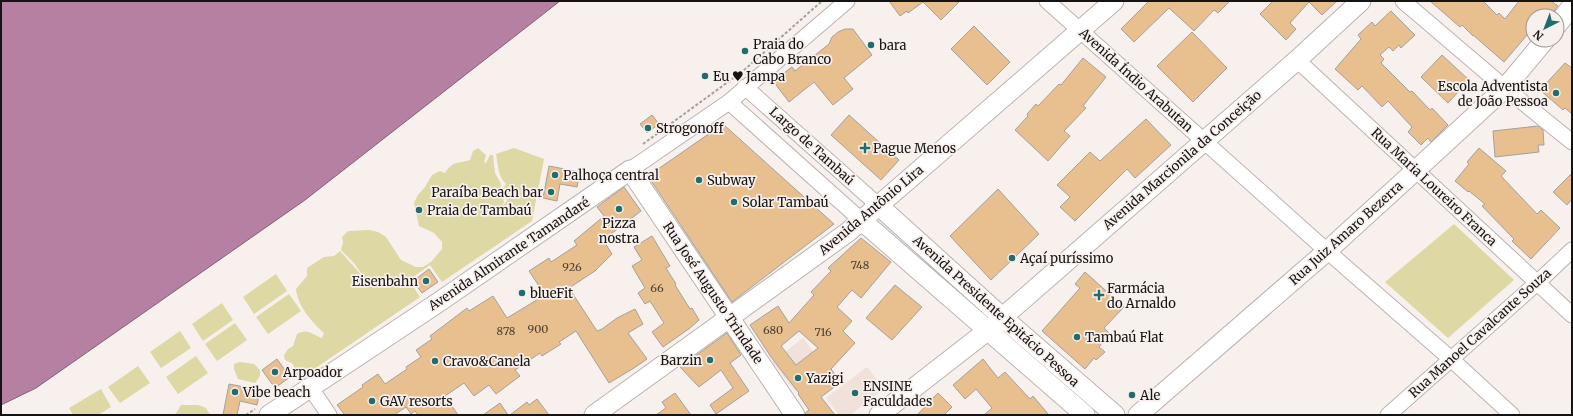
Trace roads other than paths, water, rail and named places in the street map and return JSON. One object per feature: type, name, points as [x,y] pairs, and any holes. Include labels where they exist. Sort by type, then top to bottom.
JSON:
[{"type":"main road","name":"Avenida Antônio Lira","points":[[594,415],[848,232],[1114,1]]},
{"type":"main road","name":"Avenida Marcionila da Conceição","points":[[879,415],[987,330],[1297,60],[1361,1]]},
{"type":"main road","name":"Rua Juiz Amaro Bezerra","points":[[1138,415],[1327,251],[1416,170],[1505,88],[1538,48]]},
{"type":"main road","name":"Rua José Augusto Trindade","points":[[630,170],[795,415]]},
{"type":"main road","name":"Avenida Almirante Tamandaré","points":[[269,415],[439,302],[630,170]]},
{"type":"main road","name":"Avenida Presidente Epitácio Pessoa","points":[[878,205],[1002,317],[1115,415]]},
{"type":"main road","name":"Avenida Presidente Epitácio Pessoa","points":[[861,220],[1085,415]]},
{"type":"street","name":"Avenida Almirante Tamandaré","points":[[630,170],[729,102],[847,1]]},
{"type":"street","name":"Avenida Índio Arabutan","points":[[1047,1],[1327,251],[1451,359],[1512,415]]},
{"type":"street","points":[[1403,1],[1505,88],[1572,142]]},
{"type":"street","name":"Rua Maria Loureiro Franca","points":[[1297,60],[1572,315]]},
{"type":"street","name":"Largo de Tambaú","points":[[746,87],[878,205]]},
{"type":"street","name":"Largo de Tambaú","points":[[729,102],[861,220]]},
{"type":"street","name":"Rua Manoel Cavalcante Souza","points":[[1388,415],[1537,283],[1572,250]]},
{"type":"street","points":[[310,387],[330,415]]},
{"type":"place","name":"bara","points":[[871,45]]},
{"type":"place","name":"Praia do Cabo Branco","points":[[745,51]]},
{"type":"place","name":"Eu ♥ Jampa","points":[[705,76]]},
{"type":"place","name":"Escola Adventista de João Pessoa","points":[[1556,93]]},
{"type":"place","name":"Strogonoff","points":[[648,128]]},
{"type":"place","name":"Pague Menos","points":[[865,148]]},
{"type":"place","name":"Palhoça central","points":[[555,175]]},
{"type":"place","name":"Subway","points":[[699,180]]},
{"type":"place","name":"Paraíba Beach bar","points":[[551,192]]},
{"type":"place","name":"Solar Tambaú","points":[[734,202]]},
{"type":"place","name":"Pizza nostra","points":[[619,209]]},
{"type":"place","name":"Praia de Tambaú","points":[[419,210]]},
{"type":"place","name":"Açaí puríssimo","points":[[1012,258]]},
{"type":"place","name":"Eisenbahn","points":[[426,281]]},
{"type":"place","name":"blueFit","points":[[522,293]]},
{"type":"place","name":"Farmácia do Arnaldo","points":[[1099,295]]},
{"type":"place","name":"Tambaú Flat","points":[[1077,337]]},
{"type":"place","name":"Barzin","points":[[710,360]]},
{"type":"place","name":"Cravo&Canela","points":[[435,361]]},
{"type":"place","name":"Arpoador","points":[[275,372]]},
{"type":"place","name":"Yazigi","points":[[798,378]]},
{"type":"place","name":"Vibe beach","points":[[235,392]]},
{"type":"place","name":"ENSINE Faculdades","points":[[855,393]]},
{"type":"place","name":"Ale","points":[[1132,395]]},
{"type":"place","name":"GAV resorts","points":[[372,401]]}]
